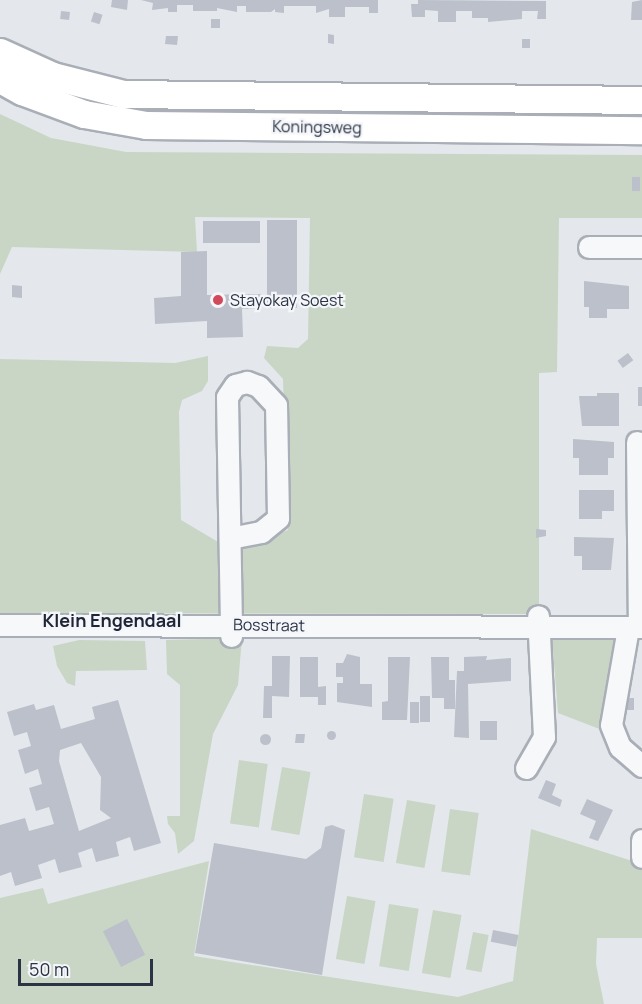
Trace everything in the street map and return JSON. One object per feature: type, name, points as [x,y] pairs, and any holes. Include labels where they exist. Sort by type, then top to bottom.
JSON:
[{"type":"main road","name":"Koningsweg","points":[[0,52],[53,76],[123,94],[642,100]]},
{"type":"main road","name":"Koningsweg","points":[[0,79],[22,92],[74,110],[146,125],[642,130]]},
{"type":"street","points":[[589,247],[642,247]]},
{"type":"street","points":[[230,538],[261,532],[278,518],[276,405],[258,386],[247,382],[235,385],[227,397],[231,630]]},
{"type":"street","points":[[637,442],[636,627],[611,725],[620,747],[642,766]]},
{"type":"street","points":[[526,768],[544,737],[538,622]]},
{"type":"street","name":"Bosstraat","points":[[0,624],[231,630],[538,622],[636,627]]},
{"type":"street","points":[[642,840],[642,857]]},
{"type":"green space","points":[[85,98],[139,105],[642,108],[642,123],[182,120]]},
{"type":"green space","points":[[0,114],[51,138],[126,152],[642,155],[642,218],[559,218],[557,372],[539,373],[539,614],[0,613],[0,359],[175,363],[208,356],[208,381],[202,391],[182,400],[179,412],[181,520],[235,552],[288,530],[283,379],[264,358],[267,346],[298,348],[308,339],[310,218],[195,217],[197,252],[12,247],[0,274]]},
{"type":"green space","points":[[242,638],[238,685],[213,734],[194,841],[178,854],[175,833],[168,824],[167,816],[180,816],[180,685],[167,674],[166,640]]},
{"type":"green space","points":[[552,639],[621,640],[602,730],[558,713]]},
{"type":"green space","points":[[79,640],[145,641],[147,670],[76,671],[75,686],[67,683],[57,666],[53,646]]},
{"type":"green space","points":[[239,760],[268,764],[259,827],[230,823]]},
{"type":"green space","points":[[282,767],[311,772],[299,835],[271,830]]},
{"type":"green space","points":[[364,794],[394,799],[384,862],[354,857]]},
{"type":"green space","points":[[407,800],[436,805],[424,868],[396,863]]},
{"type":"green space","points":[[450,809],[479,813],[470,875],[441,871]]},
{"type":"green space","points":[[531,829],[642,864],[642,938],[597,938],[596,964],[604,1004],[0,1004],[0,898],[43,888],[48,904],[209,861],[194,956],[458,997],[513,981]]},
{"type":"green space","points":[[347,896],[376,901],[364,964],[336,959]]},
{"type":"green space","points":[[389,904],[419,909],[409,971],[379,966]]},
{"type":"green space","points":[[433,910],[462,915],[450,978],[422,973]]},
{"type":"green space","points":[[473,932],[489,935],[481,972],[466,969]]},
{"type":"building","points":[[112,0],[128,0],[127,10],[111,7]]},
{"type":"building","points":[[141,0],[378,0],[378,13],[369,13],[369,7],[345,7],[345,17],[329,17],[329,9],[316,13],[316,6],[284,6],[284,13],[275,12],[275,9],[271,12],[246,12],[246,6],[237,6],[237,12],[217,8],[217,11],[193,11],[193,5],[177,5],[177,12],[168,12],[168,8],[152,10],[153,3]]},
{"type":"building","points":[[418,0],[546,1],[546,19],[537,19],[538,11],[522,11],[522,19],[488,22],[488,18],[472,18],[472,11],[456,11],[456,22],[438,22],[438,11],[425,10],[425,17],[412,17],[411,4],[418,4]]},
{"type":"building","points":[[642,0],[642,20],[631,20],[632,2]]},
{"type":"building","points":[[61,11],[70,12],[69,20],[60,19]]},
{"type":"building","points":[[94,12],[103,15],[99,24],[91,22]]},
{"type":"building","points":[[211,19],[220,19],[220,28],[211,28]]},
{"type":"building","points":[[328,34],[334,35],[334,44],[328,43]]},
{"type":"building","points":[[166,36],[178,36],[177,45],[165,44]]},
{"type":"building","points":[[522,39],[530,39],[530,48],[522,48]]},
{"type":"building","points":[[632,177],[640,177],[640,191],[632,191]]},
{"type":"building","points":[[267,220],[297,220],[297,308],[267,308]]},
{"type":"building","points":[[203,221],[260,221],[260,243],[203,243]]},
{"type":"building","points":[[207,251],[207,295],[261,294],[261,308],[242,309],[243,337],[207,338],[207,321],[155,324],[154,298],[181,296],[181,252]]},
{"type":"building","points":[[584,281],[629,286],[629,309],[607,309],[607,318],[589,318],[589,307],[584,307]]},
{"type":"building","points":[[12,285],[22,286],[22,298],[12,297]]},
{"type":"building","points":[[628,353],[633,360],[623,368],[617,361]]},
{"type":"building","points":[[638,387],[642,387],[642,406],[638,406]]},
{"type":"building","points":[[597,393],[619,393],[619,426],[582,426],[579,396],[597,396]]},
{"type":"building","points":[[573,439],[614,442],[614,458],[608,458],[608,475],[579,475],[579,458],[573,458]]},
{"type":"building","points":[[579,490],[614,490],[614,511],[602,511],[602,519],[579,519]]},
{"type":"building","points":[[536,529],[546,530],[546,536],[536,538]]},
{"type":"building","points":[[574,537],[614,538],[611,570],[582,570],[582,556],[574,556]]},
{"type":"building","points":[[347,654],[360,657],[360,684],[372,684],[372,707],[337,702],[337,683],[343,683],[343,677],[336,677],[336,663],[343,663]]},
{"type":"building","points":[[272,656],[290,656],[289,697],[272,696],[272,718],[263,718],[264,686],[272,686]]},
{"type":"building","points":[[487,656],[486,660],[511,658],[511,681],[468,684],[469,738],[454,737],[457,671],[464,671],[464,657]]},
{"type":"building","points":[[300,657],[318,657],[318,687],[326,686],[326,705],[318,705],[318,697],[300,697]]},
{"type":"building","points":[[388,657],[410,657],[407,720],[382,720],[382,702],[388,701]]},
{"type":"building","points":[[431,657],[449,657],[449,680],[455,680],[455,709],[444,709],[444,698],[432,698]]},
{"type":"building","points":[[420,696],[430,696],[430,722],[420,722]]},
{"type":"building","points":[[624,698],[634,698],[634,710],[624,710]]},
{"type":"building","points":[[118,700],[161,843],[134,851],[130,837],[116,842],[119,856],[96,862],[92,848],[78,853],[82,867],[59,873],[55,859],[38,865],[42,878],[15,886],[11,872],[0,876],[0,825],[25,818],[29,831],[54,824],[49,807],[36,811],[29,788],[42,784],[38,769],[25,774],[18,750],[31,746],[27,732],[14,736],[7,712],[34,704],[36,710],[54,705],[61,729],[95,719],[92,707]],"holes":[[[81,743],[101,777],[100,810],[111,818],[79,831],[59,761],[60,750]]]},
{"type":"building","points":[[410,702],[419,702],[419,723],[410,723]]},
{"type":"building","points":[[480,721],[497,721],[497,740],[480,740]]},
{"type":"building","points":[[331,730],[336,735],[331,740],[326,735]]},
{"type":"building","points":[[265,734],[269,735],[269,743],[265,744],[261,743],[260,739],[261,735]]},
{"type":"building","points":[[296,734],[305,734],[304,743],[295,743]]},
{"type":"building","points":[[546,780],[556,784],[552,795],[562,800],[560,807],[538,798]]},
{"type":"building","points":[[587,799],[613,810],[598,841],[589,838],[596,821],[580,814]]},
{"type":"building","points":[[332,825],[345,830],[322,975],[195,953],[214,843],[306,859],[321,848],[325,827]]},
{"type":"building","points":[[127,919],[145,955],[121,967],[103,931]]},
{"type":"building","points":[[493,930],[519,935],[516,947],[491,942]]},
{"type":"place","name":"Stayokay Soest","points":[[218,300]]},
{"type":"district","name":"Klein Engendaal","points":[[112,620]]}]
